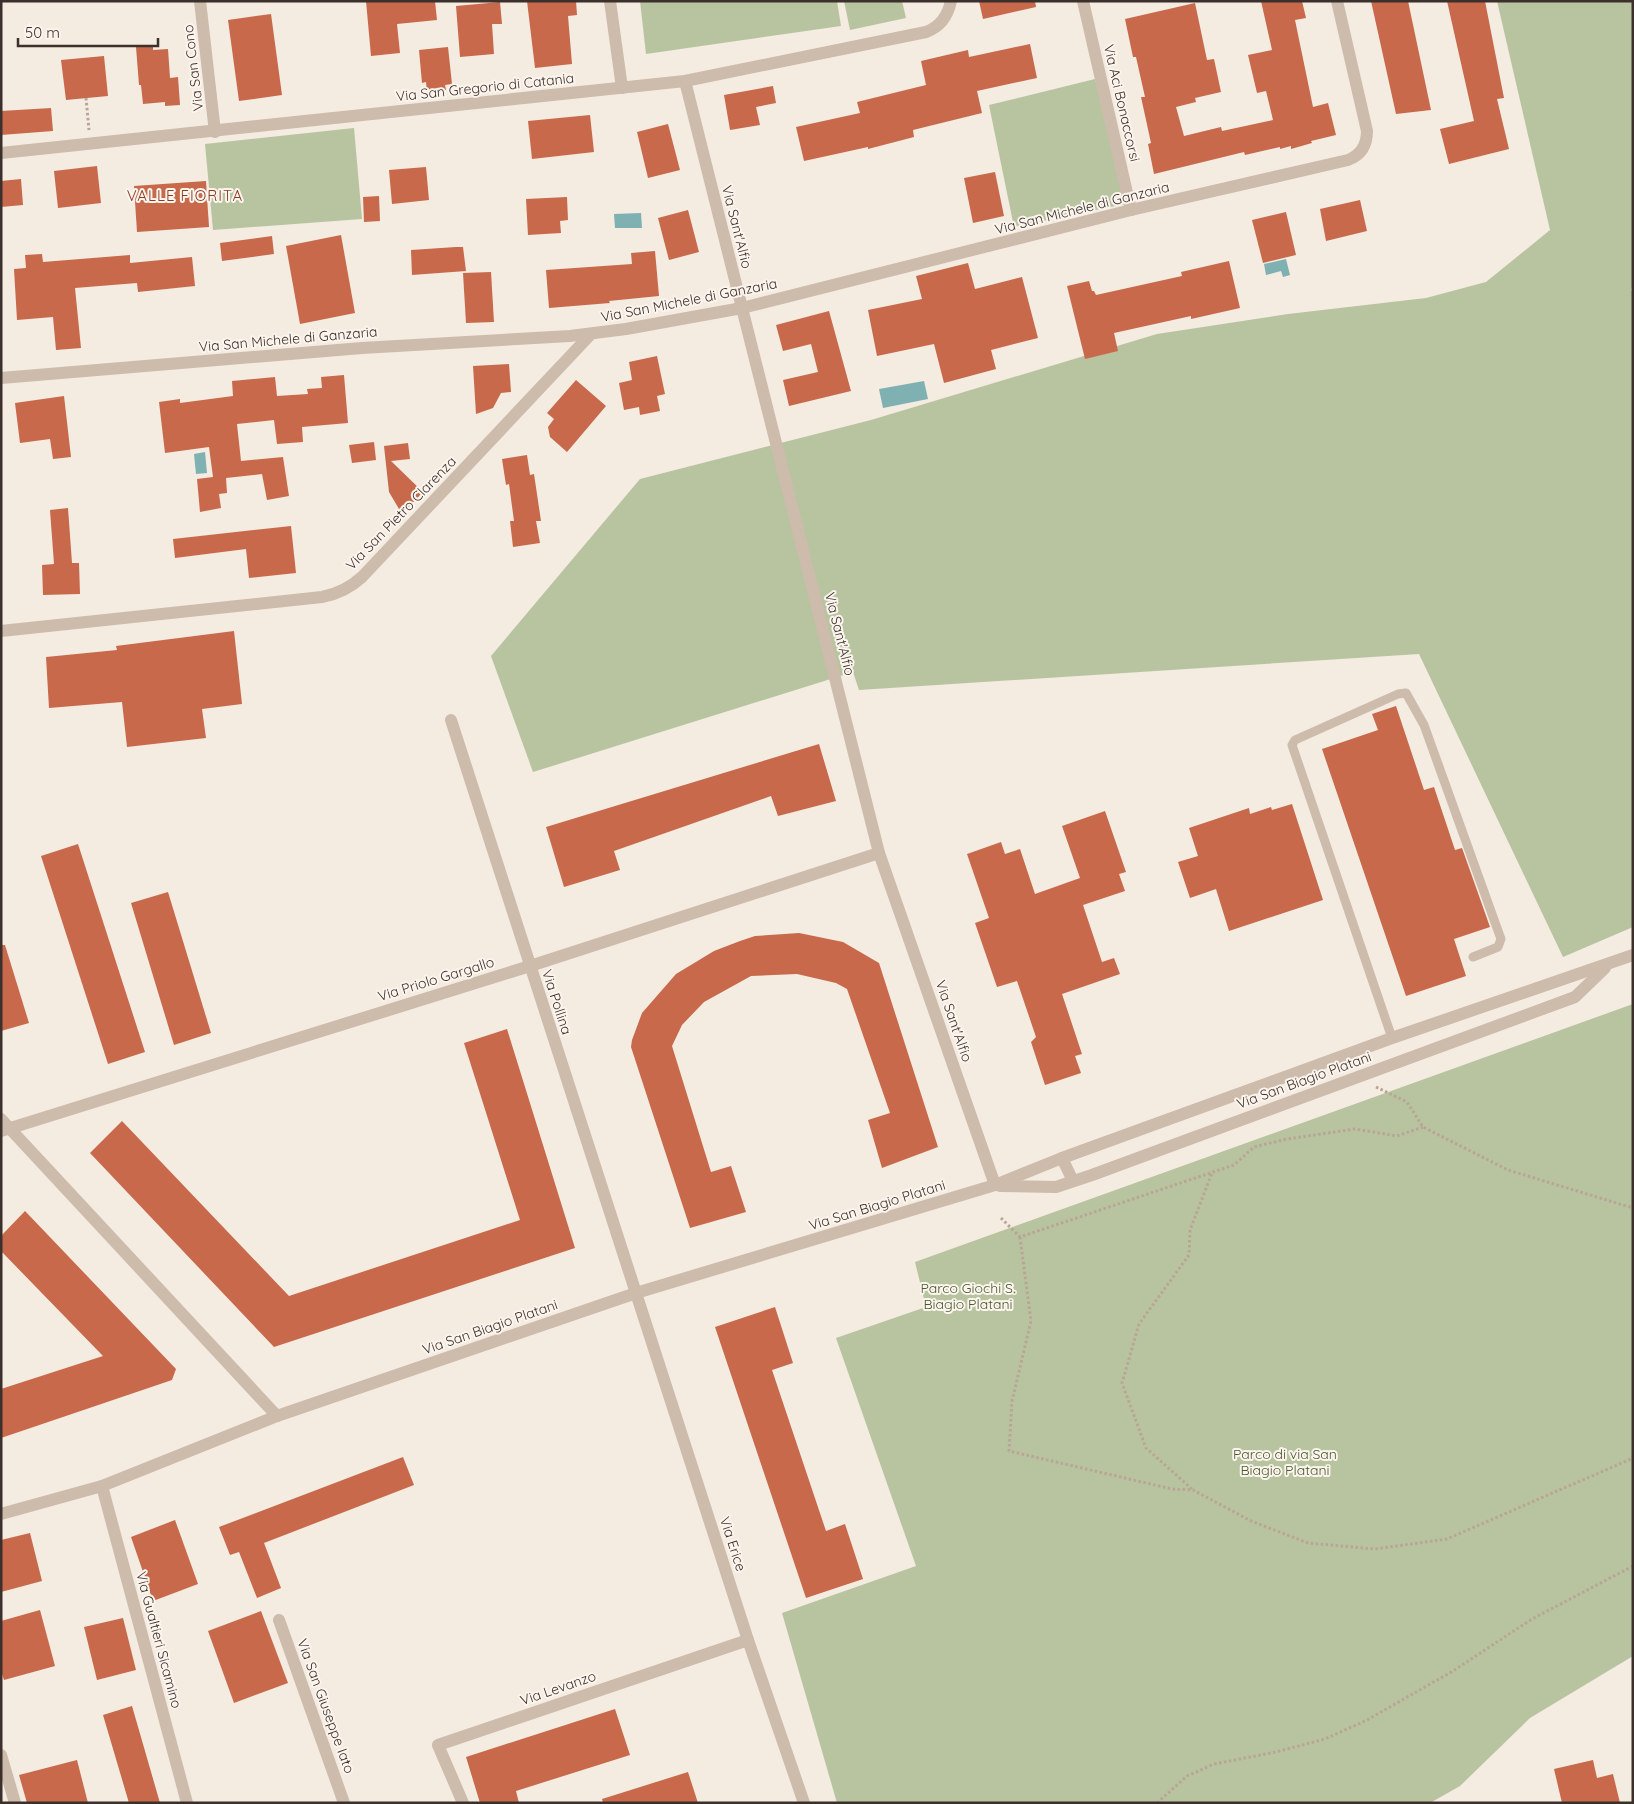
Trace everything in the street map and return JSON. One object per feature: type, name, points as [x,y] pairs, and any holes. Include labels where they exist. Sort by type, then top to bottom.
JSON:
[{"type":"street","name":"Via San Cono","points":[[200,1],[216,132]]},
{"type":"street","points":[[610,1],[622,88]]},
{"type":"street","name":"Via San Gregorio di Catania","points":[[1,154],[684,81],[926,32],[941,23],[951,1]]},
{"type":"street","name":"Via Aci Bonaccorsi","points":[[1083,1],[1131,210]]},
{"type":"street","name":"Via San Michele di Ganzaria","points":[[1,378],[362,348],[591,334],[742,308],[1131,210],[1348,160],[1363,149],[1366,143],[1367,131],[1337,1]]},
{"type":"street","name":"Via Sant'Alfio","points":[[684,81],[879,853],[995,1185]]},
{"type":"street","name":"Via San Pietro Clarenza","points":[[1,631],[322,597],[336,594],[346,589],[362,577],[591,334]]},
{"type":"street","name":"Via Pollina","points":[[451,720],[636,1293]]},
{"type":"street","name":"Via Priolo Gargallo","points":[[4,1126],[530,966],[879,853]]},
{"type":"street","name":"Via San Biagio Platani","points":[[1,1514],[102,1486],[277,1416],[636,1293],[995,1185],[1062,1158],[1392,1038],[1633,955]]},
{"type":"street","name":"Via San Biagio Platani","points":[[995,1185],[1056,1187],[1073,1181],[1575,997],[1608,964]]},
{"type":"street","points":[[4,1126],[277,1416]]},
{"type":"street","points":[[1062,1158],[1073,1181]]},
{"type":"street","name":"Via Erice","points":[[636,1293],[801,1802]]},
{"type":"street","name":"Via Gualtieri Sicamino","points":[[102,1486],[187,1803]]},
{"type":"street","name":"Via San Giuseppe Iato","points":[[279,1620],[344,1803]]},
{"type":"street","name":"Via Levanzo","points":[[463,1803],[438,1745],[748,1640]]},
{"type":"street","points":[[1,1754],[15,1803]]},
{"type":"lane","points":[[1392,1038],[1292,744],[1295,740],[1398,694],[1406,693],[1424,725],[1501,939],[1498,947],[1473,957]]},
{"type":"path","points":[[86,98],[89,133]]},
{"type":"path","points":[[1356,1077],[1407,1102],[1423,1127],[1508,1170],[1633,1208]]},
{"type":"path","points":[[1020,1237],[1234,1165],[1254,1147],[1287,1139],[1355,1129],[1397,1136],[1423,1127]]},
{"type":"path","points":[[1212,1172],[1190,1230],[1189,1255],[1140,1324],[1122,1383],[1146,1448],[1193,1490],[1252,1521],[1308,1543],[1375,1549],[1448,1540],[1633,1458]]},
{"type":"path","points":[[1002,1218],[1020,1237],[1031,1321],[1012,1401],[1009,1451],[1172,1489],[1193,1490]]},
{"type":"path","points":[[1157,1803],[1187,1776],[1214,1764],[1276,1752],[1325,1739],[1366,1720],[1453,1671],[1532,1618],[1633,1566]]},
{"type":"green space","points":[[640,1],[837,1],[841,26],[646,54]]},
{"type":"green space","points":[[844,1],[902,1],[906,18],[850,30]]},
{"type":"green space","points":[[1497,1],[1633,1],[1633,288],[1631,289],[1633,294],[1633,927],[1563,957],[1419,654],[859,690],[853,672],[533,772],[491,656],[640,479],[871,420],[1157,334],[1288,314],[1426,298],[1486,282],[1550,230]]},
{"type":"green space","points":[[1095,79],[1125,204],[1014,227],[989,105]]},
{"type":"green space","points":[[354,128],[362,219],[213,230],[205,144]]},
{"type":"green space","name":"Parco di via San Biagio Platani","points":[[1633,1004],[1633,1656],[1530,1718],[1460,1786],[1430,1803],[837,1803],[782,1613],[916,1566],[836,1338],[926,1307],[915,1262]]},
{"type":"water","points":[[641,213],[642,228],[615,228],[614,214]]},
{"type":"water","points":[[1286,259],[1290,275],[1283,277],[1281,271],[1266,275],[1264,264]]},
{"type":"water","points":[[924,381],[928,399],[883,408],[879,389]]},
{"type":"water","points":[[205,452],[207,473],[196,474],[194,454]]},
{"type":"building","points":[[366,1],[435,1],[437,20],[397,24],[400,53],[371,56]]},
{"type":"building","points":[[527,1],[576,1],[577,15],[568,16],[572,64],[535,68]]},
{"type":"building","points":[[979,1],[1035,1],[1036,7],[983,19]]},
{"type":"building","points":[[1261,1],[1302,1],[1306,18],[1295,20],[1313,107],[1328,103],[1336,135],[1311,141],[1312,143],[1291,149],[1291,146],[1280,149],[1280,147],[1245,155],[1244,152],[1154,174],[1148,144],[1151,143],[1141,97],[1145,97],[1136,57],[1133,57],[1125,19],[1195,3],[1207,60],[1214,59],[1221,92],[1195,98],[1196,102],[1176,107],[1184,136],[1221,127],[1222,131],[1273,120],[1266,91],[1257,93],[1248,55],[1272,50]]},
{"type":"building","points":[[1371,1],[1408,1],[1431,110],[1396,114]]},
{"type":"building","points":[[1447,1],[1485,1],[1504,98],[1497,99],[1509,149],[1449,164],[1440,129],[1474,121]]},
{"type":"building","points":[[500,2],[502,24],[492,24],[494,54],[460,57],[456,6]]},
{"type":"building","points":[[271,14],[282,95],[239,101],[228,20]]},
{"type":"building","points":[[1030,44],[1037,78],[977,91],[982,113],[913,130],[914,137],[868,149],[868,147],[804,161],[796,127],[860,113],[857,102],[926,85],[921,61],[968,50],[969,57]]},
{"type":"building","points":[[153,45],[153,50],[168,49],[170,78],[178,77],[180,105],[165,106],[165,102],[143,104],[141,85],[139,85],[136,47]]},
{"type":"building","points":[[448,47],[452,84],[445,85],[446,90],[427,92],[426,82],[422,83],[419,50]]},
{"type":"building","points":[[104,56],[108,96],[66,100],[61,60]]},
{"type":"building","points":[[773,86],[776,103],[756,107],[760,125],[730,130],[724,95]]},
{"type":"building","points":[[51,108],[53,131],[1,135],[1,111]]},
{"type":"building","points":[[590,115],[594,152],[532,159],[528,121]]},
{"type":"building","points":[[668,124],[680,170],[648,178],[637,132]]},
{"type":"building","points":[[97,166],[101,203],[58,208],[54,171]]},
{"type":"building","points":[[426,167],[429,200],[392,204],[389,170]]},
{"type":"building","points":[[995,172],[1004,216],[973,223],[964,178]]},
{"type":"building","points":[[21,179],[23,205],[1,207],[1,181]]},
{"type":"building","points":[[206,181],[209,227],[137,232],[134,186]]},
{"type":"building","points":[[379,196],[380,221],[364,222],[363,197]]},
{"type":"building","points":[[567,197],[568,220],[560,221],[561,233],[528,235],[526,199]]},
{"type":"building","points":[[1360,200],[1367,231],[1326,241],[1320,209]]},
{"type":"building","points":[[688,210],[699,252],[669,260],[658,218]]},
{"type":"building","points":[[1286,212],[1296,255],[1263,263],[1252,220]]},
{"type":"building","points":[[341,235],[355,313],[300,324],[286,246]]},
{"type":"building","points":[[272,236],[274,254],[222,261],[220,243]]},
{"type":"building","points":[[463,247],[466,271],[412,275],[411,250]]},
{"type":"building","points":[[655,251],[659,296],[609,301],[610,303],[549,308],[546,270],[632,264],[631,253]]},
{"type":"building","points":[[42,254],[43,262],[130,255],[130,263],[192,257],[195,286],[138,292],[137,283],[75,288],[81,348],[56,350],[53,317],[17,320],[14,269],[26,268],[25,255]]},
{"type":"building","points":[[1229,261],[1240,308],[1191,319],[1191,316],[1114,333],[1118,351],[1085,359],[1067,286],[1089,281],[1092,291],[1096,295],[1182,276],[1181,272]]},
{"type":"building","points":[[968,263],[975,289],[1022,277],[1038,338],[991,350],[996,369],[944,383],[934,344],[877,356],[868,310],[922,299],[916,276]]},
{"type":"building","points":[[491,272],[494,322],[466,323],[463,273]]},
{"type":"building","points":[[829,311],[851,391],[789,406],[783,380],[818,372],[811,344],[783,351],[776,325]]},
{"type":"building","points":[[657,356],[665,394],[657,396],[660,411],[640,415],[639,407],[624,410],[619,383],[632,380],[629,362]]},
{"type":"building","points":[[509,364],[511,392],[501,393],[493,408],[476,414],[473,366]]},
{"type":"building","points":[[344,375],[348,423],[302,427],[303,442],[277,444],[274,420],[237,424],[241,461],[283,457],[289,496],[267,500],[262,474],[226,478],[227,493],[219,494],[221,508],[200,512],[197,479],[213,477],[209,447],[165,453],[159,402],[180,399],[180,403],[233,396],[232,381],[275,377],[277,396],[308,394],[307,389],[322,388],[321,377]]},
{"type":"building","points":[[576,380],[606,406],[567,452],[550,437],[548,427],[554,419],[547,413]]},
{"type":"building","points":[[64,396],[71,457],[53,459],[50,439],[20,443],[15,403]]},
{"type":"building","points":[[374,442],[376,460],[352,463],[349,445]]},
{"type":"building","points":[[408,443],[410,459],[391,461],[423,492],[402,514],[389,492],[384,446]]},
{"type":"building","points":[[527,455],[530,475],[534,474],[541,521],[536,521],[540,543],[513,547],[510,521],[514,521],[509,484],[506,485],[502,459]]},
{"type":"building","points":[[68,508],[72,563],[79,563],[80,594],[43,595],[42,565],[54,564],[50,510]]},
{"type":"building","points":[[291,526],[296,573],[249,578],[246,549],[175,558],[173,539]]},
{"type":"building","points":[[234,631],[242,704],[202,709],[206,738],[127,747],[122,702],[49,708],[46,657],[117,650],[116,646]]},
{"type":"building","points":[[1396,706],[1424,790],[1434,787],[1455,850],[1462,848],[1490,927],[1454,939],[1466,976],[1406,996],[1322,749],[1378,730],[1372,714]]},
{"type":"building","points":[[819,744],[836,801],[778,816],[771,796],[614,851],[620,870],[564,887],[546,827]]},
{"type":"building","points":[[1292,804],[1323,900],[1229,931],[1216,889],[1190,898],[1178,862],[1198,856],[1189,828],[1249,808],[1250,814],[1271,807],[1272,810]]},
{"type":"building","points":[[1105,811],[1126,872],[1119,874],[1125,891],[1083,905],[1102,962],[1114,958],[1120,974],[1062,994],[1082,1054],[1075,1056],[1081,1073],[1045,1085],[1031,1042],[1036,1037],[1017,981],[997,987],[975,923],[989,918],[967,854],[1001,842],[1005,854],[1020,849],[1035,894],[1080,878],[1062,826]]},
{"type":"building","points":[[78,844],[145,1052],[108,1064],[41,856]]},
{"type":"building","points":[[168,892],[211,1033],[174,1045],[131,903]]},
{"type":"building","points":[[799,933],[843,942],[879,963],[938,1147],[882,1168],[868,1120],[890,1113],[847,989],[836,983],[797,974],[751,976],[704,1002],[682,1025],[672,1046],[711,1172],[731,1166],[746,1212],[690,1228],[631,1047],[632,1040],[642,1013],[676,974],[714,951],[755,936]]},
{"type":"building","points":[[1,945],[5,945],[29,1023],[1,1031]]},
{"type":"building","points":[[507,1029],[575,1248],[274,1347],[90,1153],[122,1121],[289,1296],[520,1220],[464,1043]]},
{"type":"building","points":[[25,1211],[176,1369],[172,1380],[1,1438],[1,1389],[103,1356],[1,1251],[1,1236]]},
{"type":"building","points":[[775,1307],[793,1363],[772,1370],[826,1531],[845,1524],[863,1579],[806,1598],[715,1327]]},
{"type":"building","points":[[403,1457],[414,1485],[264,1543],[281,1588],[257,1598],[239,1552],[230,1555],[219,1527]]},
{"type":"building","points":[[175,1520],[198,1584],[153,1601],[131,1537]]},
{"type":"building","points":[[30,1533],[42,1581],[1,1592],[1,1540]]},
{"type":"building","points":[[40,1610],[55,1666],[4,1680],[1,1671],[1,1621]]},
{"type":"building","points":[[261,1611],[288,1683],[234,1703],[208,1631]]},
{"type":"building","points":[[123,1618],[136,1670],[97,1680],[84,1627]]},
{"type":"building","points":[[132,1706],[160,1803],[129,1803],[103,1715]]},
{"type":"building","points":[[615,1709],[630,1755],[516,1791],[519,1803],[480,1803],[466,1757]]},
{"type":"building","points":[[77,1760],[88,1803],[27,1803],[19,1775]]},
{"type":"building","points":[[1593,1760],[1597,1778],[1613,1774],[1620,1803],[1562,1803],[1554,1769]]},
{"type":"building","points":[[688,1772],[698,1803],[603,1803],[602,1799]]},
{"type":"district","name":"VALLE FIORITA","points":[[185,196]]},
{"type":"park label","name":"Parco Giochi S. Biagio Platani","points":[[968,1296]]}]
